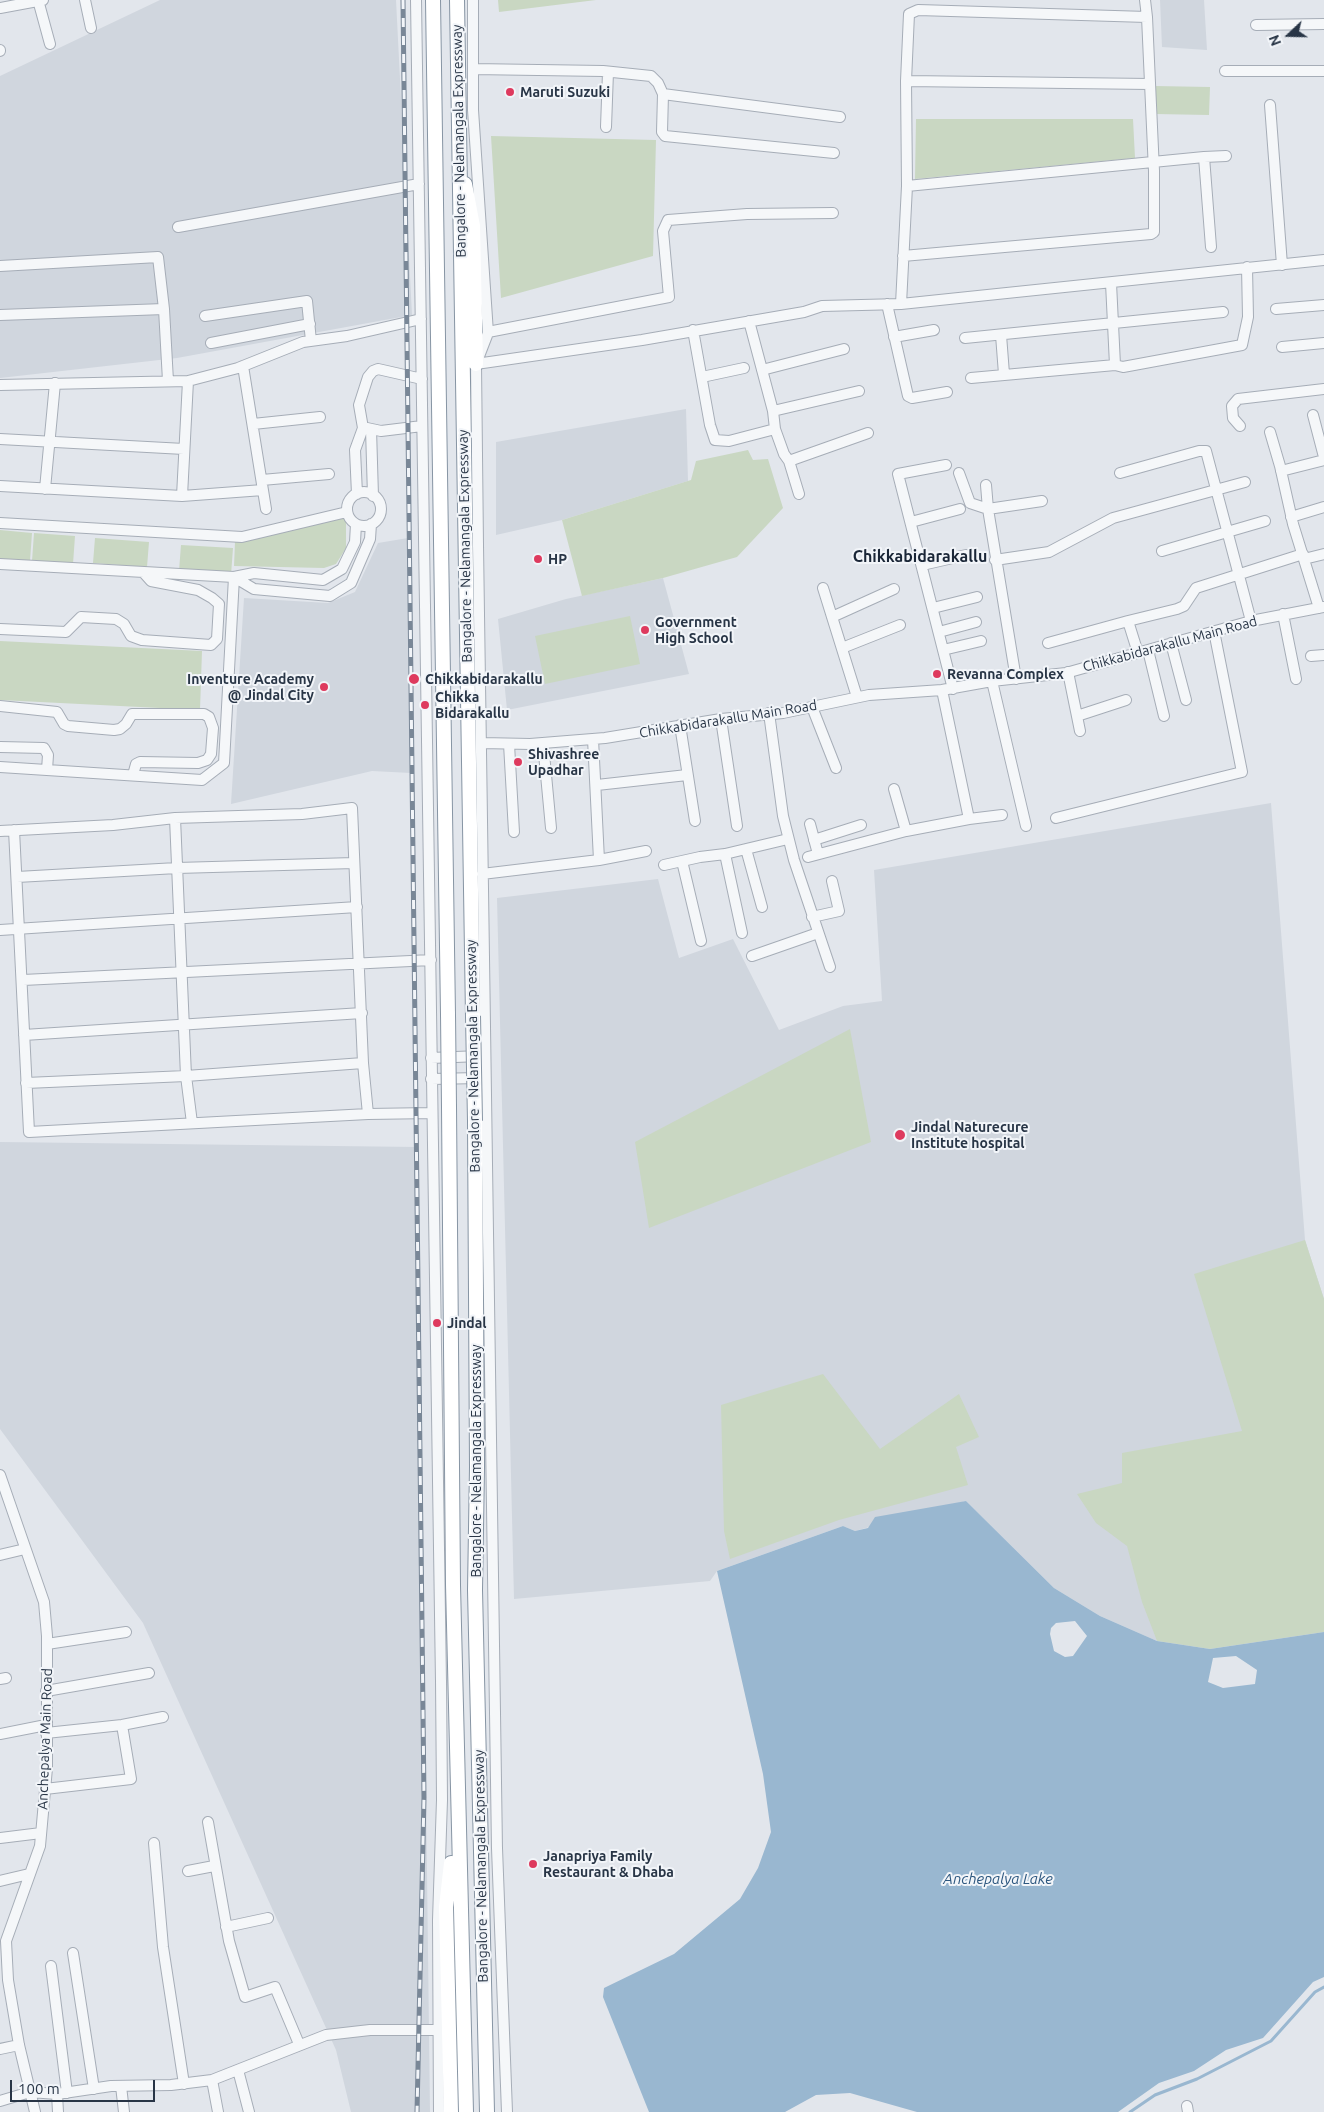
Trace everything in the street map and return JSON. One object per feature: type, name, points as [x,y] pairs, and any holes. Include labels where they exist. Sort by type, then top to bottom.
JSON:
[{"type":"highway","name":"Bangalore - Nelamangala Expressway","points":[[434,0],[457,1806],[466,2112]]},
{"type":"highway","name":"Bangalore - Nelamangala Expressway","points":[[457,0],[475,1121],[477,1467],[475,1590],[487,2112]]},
{"type":"highway","points":[[459,161],[473,226],[476,364]]},
{"type":"highway","points":[[451,2112],[446,1907],[457,1806]]},
{"type":"street","points":[[0,8],[40,0],[50,44]]},
{"type":"street","points":[[85,0],[91,28]]},
{"type":"street","points":[[416,0],[442,1800],[438,1874],[439,2112]]},
{"type":"street","points":[[473,0],[473,110],[488,332],[476,364],[482,743],[484,1056],[489,1159],[488,1333],[497,1838],[507,2112]]},
{"type":"street","points":[[903,256],[1151,234],[1155,229],[1154,161],[1145,0]]},
{"type":"street","points":[[900,304],[907,186],[906,81],[909,14],[913,11],[1147,17]]},
{"type":"street","points":[[1256,25],[1324,24]]},
{"type":"street","points":[[473,69],[608,72],[651,76],[658,83],[663,94],[662,132],[665,136],[834,152]]},
{"type":"street","points":[[1225,71],[1324,71]]},
{"type":"street","points":[[606,126],[608,72]]},
{"type":"street","points":[[906,81],[1150,84]]},
{"type":"street","points":[[663,94],[840,118]]},
{"type":"street","points":[[1270,105],[1282,265]]},
{"type":"street","points":[[907,186],[1154,161],[1226,156]]},
{"type":"street","points":[[1204,157],[1211,246]]},
{"type":"street","points":[[178,227],[419,184]]},
{"type":"street","points":[[488,332],[670,297],[662,231],[668,220],[747,214],[833,213]]},
{"type":"street","points":[[0,266],[158,257],[164,310],[168,381]]},
{"type":"street","points":[[476,364],[633,342],[804,312],[822,306],[900,304],[1324,260]]},
{"type":"street","points":[[971,378],[1115,365],[1123,367],[1242,345],[1248,317],[1247,268]]},
{"type":"street","points":[[1111,283],[1115,365]]},
{"type":"street","points":[[205,316],[307,301],[312,341]]},
{"type":"street","points":[[887,304],[908,396],[912,398],[947,392]]},
{"type":"street","points":[[1276,309],[1324,305]]},
{"type":"street","points":[[0,315],[164,310]]},
{"type":"street","points":[[965,338],[1223,312]]},
{"type":"street","points":[[0,385],[188,381],[243,366],[312,341],[421,319]]},
{"type":"street","points":[[749,321],[773,411],[775,429],[784,454],[789,461],[799,494]]},
{"type":"street","points":[[211,343],[310,324]]},
{"type":"street","points":[[693,330],[715,440],[730,441],[775,429]]},
{"type":"street","points":[[894,337],[934,330]]},
{"type":"street","points":[[1001,335],[1004,374]]},
{"type":"street","points":[[1282,347],[1324,343]]},
{"type":"street","points":[[762,370],[844,349]]},
{"type":"street","points":[[243,366],[266,509]]},
{"type":"street","points":[[702,377],[744,368]]},
{"type":"street","points":[[373,496],[367,429],[359,405],[368,377],[373,371],[378,369],[422,378]]},
{"type":"street","points":[[182,496],[188,381]]},
{"type":"street","points":[[45,489],[55,383]]},
{"type":"street","points":[[1240,426],[1233,418],[1232,406],[1238,399],[1324,389]]},
{"type":"street","points":[[773,411],[859,391]]},
{"type":"street","points":[[1281,471],[1324,458],[1313,415]]},
{"type":"street","points":[[253,424],[320,417]]},
{"type":"street","points":[[367,429],[381,432],[422,426]]},
{"type":"street","points":[[357,494],[355,450],[367,429]]},
{"type":"street","points":[[1270,432],[1291,516],[1321,607]]},
{"type":"street","points":[[789,461],[868,433]]},
{"type":"street","points":[[0,439],[184,449]]},
{"type":"street","points":[[1120,473],[1199,451],[1206,451],[1251,621]]},
{"type":"street","points":[[946,465],[898,474],[953,689]]},
{"type":"street","points":[[960,473],[970,504],[988,508],[1042,501]]},
{"type":"street","points":[[0,486],[182,496],[329,474]]},
{"type":"street","points":[[995,560],[1049,552],[1114,518],[1245,482]]},
{"type":"street","points":[[986,485],[995,560],[1016,679]]},
{"type":"street","points":[[364,492],[377,499],[380,508],[378,518],[372,524],[363,526],[351,520],[347,512],[348,502],[357,494],[364,492]]},
{"type":"street","points":[[1291,516],[1324,507]]},
{"type":"street","points":[[910,522],[960,509]]},
{"type":"street","points":[[0,523],[242,537],[347,512]]},
{"type":"street","points":[[1162,551],[1264,521]]},
{"type":"street","points":[[0,564],[234,577],[254,573],[323,580],[342,569],[355,542],[356,524]]},
{"type":"street","points":[[234,577],[254,589],[330,596],[351,583],[370,539],[372,524]]},
{"type":"street","points":[[1048,643],[1177,609],[1184,606],[1196,588],[1304,557],[1324,554]]},
{"type":"street","points":[[922,565],[966,555]]},
{"type":"street","points":[[0,629],[66,632],[81,618],[116,619],[124,624],[131,636],[142,640],[211,645],[218,638],[219,604],[198,590],[150,581],[143,572]]},
{"type":"street","points":[[0,767],[202,780],[224,763],[234,577]]},
{"type":"street","points":[[823,588],[857,697]]},
{"type":"street","points":[[832,617],[894,589]]},
{"type":"street","points":[[933,608],[977,597]]},
{"type":"street","name":"Chikkabidarakallu Main Road","points":[[482,743],[543,743],[593,739],[721,719],[783,713],[857,697],[953,689],[992,681],[1068,672],[1251,621],[1321,607]]},
{"type":"street","points":[[1283,614],[1296,679]]},
{"type":"street","points":[[1128,621],[1138,653]]},
{"type":"street","points":[[939,632],[976,622]]},
{"type":"street","points":[[842,648],[900,625]]},
{"type":"street","points":[[1056,818],[1242,772],[1214,631]]},
{"type":"street","points":[[943,650],[981,641]]},
{"type":"street","points":[[1170,643],[1186,700]]},
{"type":"street","points":[[1148,650],[1164,716]]},
{"type":"street","points":[[1311,656],[1324,655]]},
{"type":"street","points":[[1068,672],[1080,731]]},
{"type":"street","points":[[992,681],[1026,826]]},
{"type":"street","points":[[942,690],[969,818]]},
{"type":"street","points":[[1077,716],[1126,700]]},
{"type":"street","points":[[0,706],[58,712],[64,724],[68,726],[114,730],[120,730],[132,714],[204,714],[209,717],[213,728],[211,754],[207,760],[198,763],[140,762],[136,764],[133,775]]},
{"type":"street","points":[[812,706],[836,768]]},
{"type":"street","points":[[769,713],[783,816],[788,839],[812,917],[830,967]]},
{"type":"street","points":[[721,719],[737,826]]},
{"type":"street","points":[[680,725],[695,821]]},
{"type":"street","points":[[593,739],[597,786],[599,860]]},
{"type":"street","points":[[543,743],[551,828]]},
{"type":"street","points":[[509,744],[514,832]]},
{"type":"street","points":[[0,747],[44,748],[48,755],[47,770]]},
{"type":"street","points":[[597,786],[687,775]]},
{"type":"street","points":[[894,789],[906,831]]},
{"type":"street","points":[[0,831],[113,825],[175,818],[302,814],[352,808],[363,1063],[368,1114]]},
{"type":"street","points":[[810,824],[814,840],[813,855],[906,831],[969,818],[1002,815]]},
{"type":"street","points":[[175,818],[186,1026],[186,1076],[192,1123]]},
{"type":"street","points":[[814,840],[861,825]]},
{"type":"street","points":[[14,830],[23,980],[29,1132],[368,1114],[432,1113]]},
{"type":"street","points":[[664,865],[725,854],[788,839]]},
{"type":"street","points":[[746,849],[762,907]]},
{"type":"street","points":[[482,874],[599,860],[646,851]]},
{"type":"street","points":[[725,854],[742,933]]},
{"type":"street","points":[[682,861],[701,940]]},
{"type":"street","points":[[16,877],[177,868],[354,863]]},
{"type":"street","points":[[812,917],[839,911],[832,881]]},
{"type":"street","points":[[0,930],[357,908]]},
{"type":"street","points":[[752,956],[818,933]]},
{"type":"street","points":[[23,980],[431,960]]},
{"type":"street","points":[[24,1035],[186,1026],[362,1013]]},
{"type":"street","points":[[431,1058],[484,1056]]},
{"type":"street","points":[[26,1083],[186,1076],[363,1063]]},
{"type":"street","points":[[431,1079],[485,1078]]},
{"type":"street","name":"Anchepalya Main Road","points":[[1,1480],[44,1602],[47,1644],[45,1789],[40,1846],[3,1942],[4,1981],[35,2112]]},
{"type":"street","points":[[0,1555],[26,1549]]},
{"type":"street","points":[[47,1644],[126,1632]]},
{"type":"street","points":[[46,1691],[149,1673]]},
{"type":"street","points":[[0,1734],[46,1729],[122,1725],[163,1717]]},
{"type":"street","points":[[45,1789],[131,1779],[122,1725]]},
{"type":"street","points":[[208,1822],[214,1866],[226,1927],[245,1997],[275,1987],[298,2044]]},
{"type":"street","points":[[0,1838],[41,1833]]},
{"type":"street","points":[[154,1843],[162,1947],[184,2084]]},
{"type":"street","points":[[188,1871],[214,1866]]},
{"type":"street","points":[[0,1881],[29,1874]]},
{"type":"street","points":[[226,1927],[268,1918]]},
{"type":"street","points":[[73,1953],[94,2088]]},
{"type":"street","points":[[51,1966],[62,2093],[58,2112]]},
{"type":"street","points":[[0,2101],[30,2092],[62,2093],[94,2088],[184,2084],[212,2080],[298,2044],[339,2033],[438,2030]]},
{"type":"street","points":[[0,2049],[19,2045]]},
{"type":"street","points":[[238,2070],[249,2112]]},
{"type":"street","points":[[212,2080],[218,2112]]},
{"type":"street","points":[[121,2086],[124,2112]]},
{"type":"shaded area","points":[[160,0],[396,0],[412,315],[177,358],[0,378],[0,76]]},
{"type":"shaded area","points":[[1160,0],[1204,0],[1207,50],[1162,47]]},
{"type":"shaded area","points":[[686,409],[688,481],[562,520],[496,535],[496,442]]},
{"type":"shaded area","name":"Inventure Academy @ Jindal City","points":[[408,538],[411,773],[372,771],[231,804],[244,598],[328,603],[355,592],[378,543]]},
{"type":"shaded area","points":[[663,578],[689,674],[507,710],[498,619],[566,599]]},
{"type":"shaded area","name":"Jindal Naturecure Institute hospital","points":[[1271,803],[1305,1240],[1324,1299],[1324,1632],[1157,1641],[1100,1616],[1054,1588],[966,1501],[855,1531],[843,1526],[717,1571],[710,1581],[514,1599],[497,898],[658,879],[679,958],[733,939],[779,1030],[843,1006],[882,1001],[874,870]]},
{"type":"shaded area","points":[[0,1142],[418,1147],[430,2112],[351,2112],[336,2050],[143,1623],[0,1429]]},
{"type":"green space","points":[[498,0],[596,0],[499,12]]},
{"type":"green space","points":[[1155,86],[1210,87],[1209,115],[1155,114]]},
{"type":"green space","points":[[916,119],[1133,119],[1135,158],[915,179]]},
{"type":"green space","points":[[491,136],[656,140],[653,256],[501,298]]},
{"type":"green space","points":[[748,450],[753,460],[768,459],[783,508],[737,557],[663,578],[582,596],[562,520],[691,480],[696,461]]},
{"type":"green space","points":[[346,515],[346,548],[336,564],[324,568],[234,566],[235,542],[248,541]]},
{"type":"green space","points":[[0,530],[32,533],[30,561],[0,559]]},
{"type":"green space","points":[[34,533],[75,536],[73,564],[32,561]]},
{"type":"green space","points":[[95,538],[149,542],[147,567],[93,563]]},
{"type":"green space","points":[[181,545],[233,548],[231,575],[179,571]]},
{"type":"green space","points":[[630,616],[640,664],[545,684],[535,636]]},
{"type":"green space","points":[[0,641],[202,651],[200,710],[0,700]]},
{"type":"green space","points":[[850,1029],[871,1142],[649,1228],[635,1142]]},
{"type":"green space","points":[[1305,1240],[1324,1299],[1324,1632],[1210,1649],[1157,1641],[1142,1602],[1127,1546],[1096,1523],[1077,1494],[1122,1483],[1122,1453],[1242,1431],[1194,1274]]},
{"type":"green space","points":[[823,1374],[880,1449],[959,1394],[979,1437],[956,1447],[968,1485],[839,1520],[730,1559],[724,1531],[721,1405]]},
{"type":"water","name":"Anchepalya Lake","points":[[966,1501],[1054,1588],[1100,1616],[1157,1641],[1210,1649],[1324,1632],[1324,1977],[1313,1982],[1263,2038],[1226,2050],[1194,2071],[1159,2083],[1118,2112],[917,2112],[850,2093],[816,2095],[785,2112],[649,2112],[603,1997],[604,1988],[674,1954],[740,1899],[758,1868],[771,1832],[763,1774],[717,1571],[843,1526],[855,1531],[868,1528],[875,1517]],"holes":[[[1075,1621],[1087,1636],[1073,1656],[1065,1657],[1054,1651],[1050,1634],[1051,1628],[1056,1623]],[[1236,1656],[1257,1670],[1255,1684],[1223,1688],[1208,1682],[1213,1658]]]},
{"type":"waterway","points":[[1130,2112],[1155,2095],[1197,2079],[1271,2041],[1315,1992],[1324,1987]]},
{"type":"railway","points":[[403,0],[424,1797],[417,2112]]},
{"type":"place","name":"Maruti Suzuki","points":[[510,92]]},
{"type":"place","name":"HP","points":[[538,559]]},
{"type":"place","name":"Government High School","points":[[645,630]]},
{"type":"place","name":"Revanna Complex","points":[[937,674]]},
{"type":"place","name":"Chikkabidarakallu","points":[[414,679]]},
{"type":"place","name":"Inventure Academy @ Jindal City","points":[[324,687]]},
{"type":"place","name":"Chikka Bidarakallu","points":[[425,705]]},
{"type":"place","name":"Shivashree Upadhar","points":[[518,762]]},
{"type":"place","name":"Jindal Naturecure Institute hospital","points":[[900,1135]]},
{"type":"place","name":"Jindal","points":[[437,1323]]},
{"type":"place","name":"Janapriya Family Restaurant & Dhaba","points":[[533,1864]]},
{"type":"district","name":"Chikkabidarakallu","points":[[920,557]]}]
